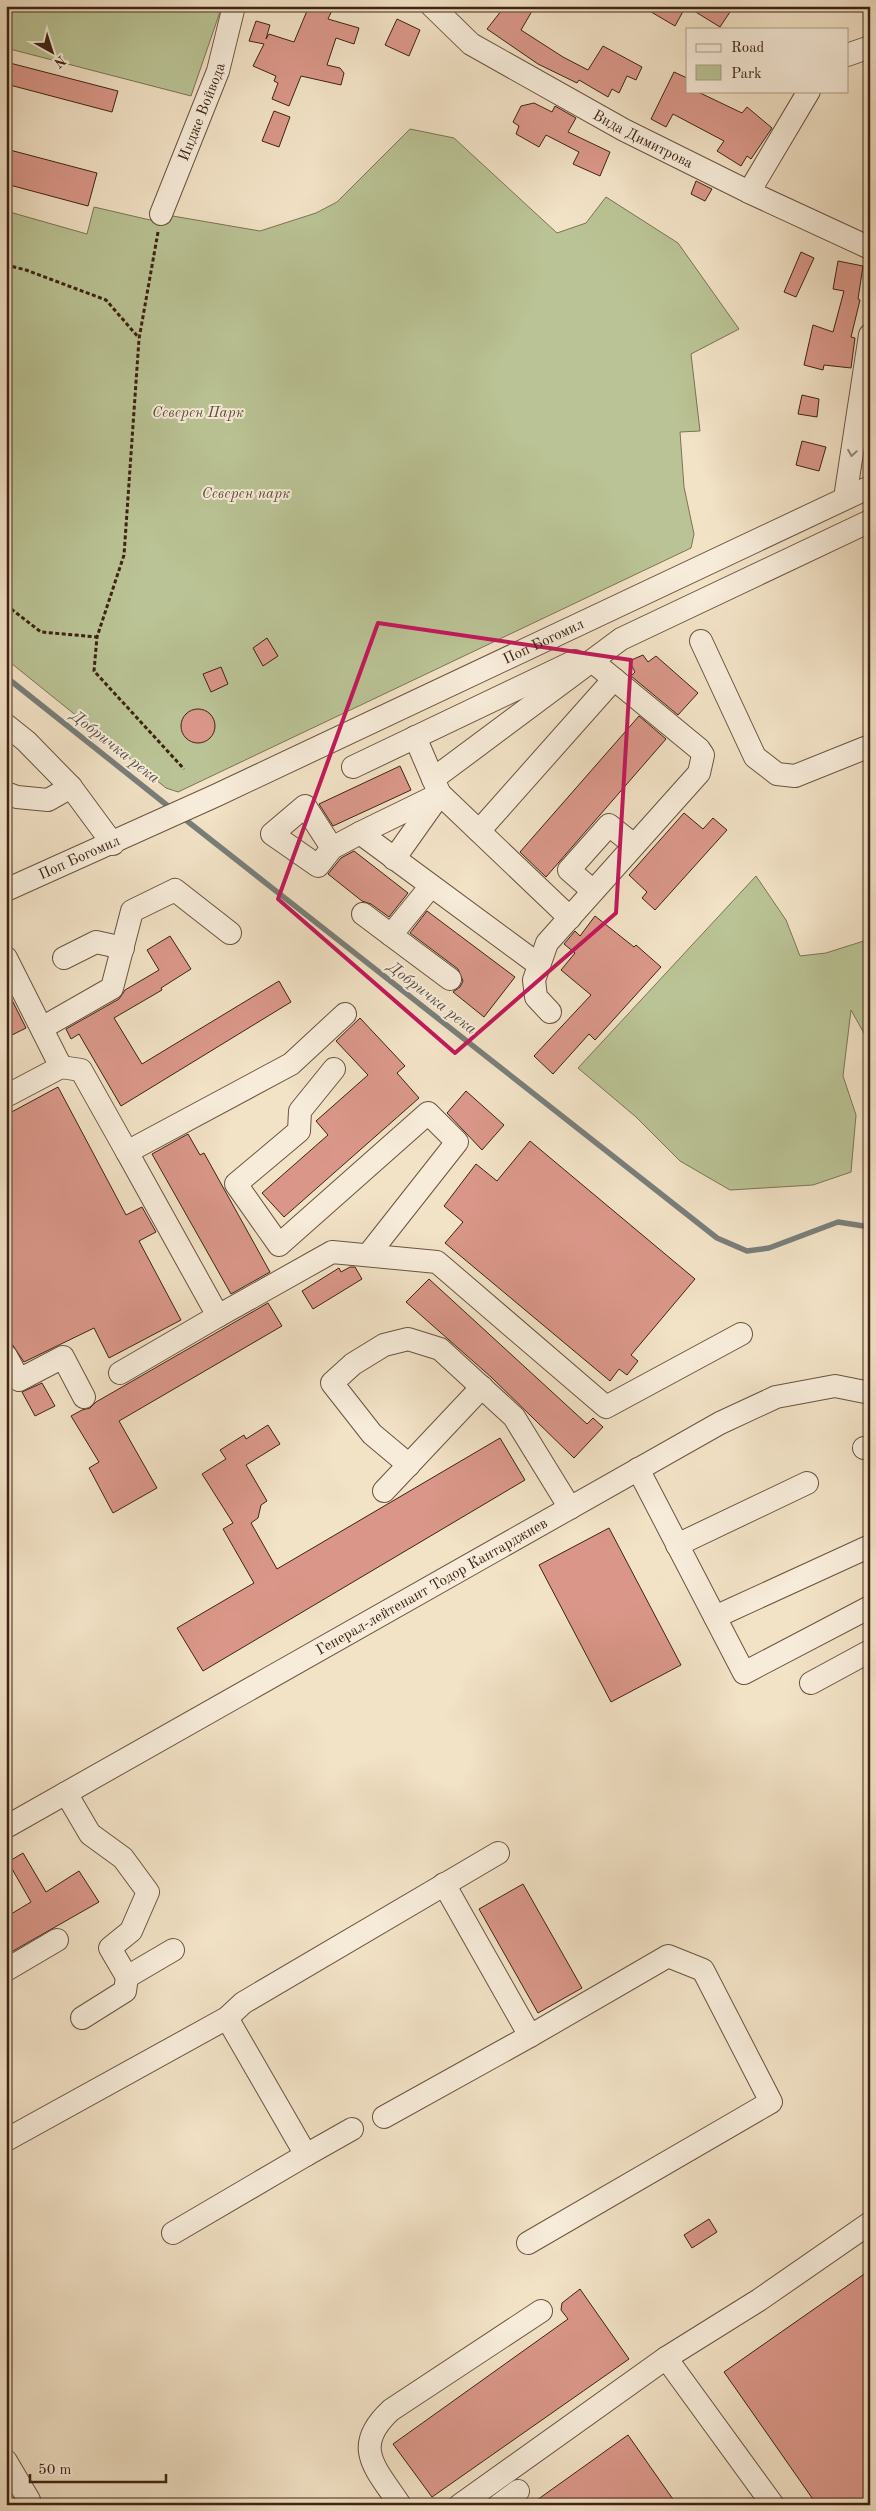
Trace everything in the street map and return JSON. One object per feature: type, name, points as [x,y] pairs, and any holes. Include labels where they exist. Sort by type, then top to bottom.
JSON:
[{"type":"street","name":"Индже Войвода","points":[[161,214],[218,71],[234,6]]},
{"type":"street","name":"Вида Димитрова","points":[[432,6],[471,44],[624,130],[749,192],[870,248]]},
{"type":"street","points":[[848,55],[870,47]]},
{"type":"street","points":[[749,192],[808,92]]},
{"type":"street","points":[[845,498],[870,336]]},
{"type":"street","name":"Поп Богомил","points":[[6,890],[113,844],[217,796],[870,487]]},
{"type":"street","points":[[354,767],[870,520]]},
{"type":"street","points":[[332,848],[436,786],[621,639]]},
{"type":"street","points":[[701,641],[755,757],[777,774],[795,776],[870,746]]},
{"type":"street","points":[[550,1012],[536,997],[534,980],[547,944],[699,773],[703,755],[699,749],[592,661]]},
{"type":"street","points":[[479,831],[614,679]]},
{"type":"street","points":[[6,725],[26,741],[71,787],[113,844]]},
{"type":"street","points":[[415,737],[436,786],[479,831],[570,918]]},
{"type":"street","points":[[394,859],[436,786]]},
{"type":"street","points":[[6,793],[17,797],[48,800],[71,787]]},
{"type":"street","points":[[593,891],[569,870],[610,825],[634,845]]},
{"type":"street","points":[[360,833],[539,965]]},
{"type":"street","points":[[391,935],[431,886]]},
{"type":"street","points":[[42,1028],[112,988],[132,911],[175,890],[230,933]]},
{"type":"street","points":[[363,914],[450,979]]},
{"type":"street","points":[[64,958],[96,942],[123,948]]},
{"type":"street","points":[[6,958],[61,1067]]},
{"type":"street","points":[[127,1152],[291,1064],[345,1014]]},
{"type":"street","points":[[6,1096],[61,1067],[81,1070],[218,1316]]},
{"type":"street","points":[[334,1069],[300,1111],[300,1131],[236,1184],[279,1245],[438,1262],[606,1406],[741,1334]]},
{"type":"street","points":[[279,1245],[428,1114],[457,1142],[368,1256]]},
{"type":"street","points":[[120,1373],[332,1252]]},
{"type":"street","points":[[409,1465],[372,1434],[332,1384],[353,1364],[384,1345],[408,1339],[440,1349],[514,1417],[570,1508]]},
{"type":"street","points":[[6,1356],[19,1380],[63,1357],[84,1397]]},
{"type":"street","name":"Генерал-лейтенант Тодор Кантарджиев","points":[[6,1827],[720,1423],[776,1397],[835,1386],[870,1394]]},
{"type":"street","points":[[384,1491],[482,1387]]},
{"type":"street","points":[[638,1469],[744,1673],[870,1607]]},
{"type":"street","points":[[677,1545],[807,1483]]},
{"type":"street","points":[[715,1617],[868,1547],[870,1550]]},
{"type":"street","points":[[811,1682],[870,1651]]},
{"type":"street","points":[[66,1793],[90,1834],[122,1858],[148,1892],[131,1931],[110,1948],[127,1977],[124,1991],[82,2018]]},
{"type":"street","points":[[6,2140],[227,2018],[243,2003],[498,1852]]},
{"type":"street","points":[[444,1884],[530,2036]]},
{"type":"street","points":[[6,1970],[57,1940]]},
{"type":"street","points":[[127,1977],[173,1950]]},
{"type":"street","points":[[384,2117],[530,2036],[668,1956],[703,1970],[771,2102],[528,2243]]},
{"type":"street","points":[[227,2018],[306,2155]]},
{"type":"street","points":[[173,2233],[352,2129]]},
{"type":"street","points":[[460,2505],[666,2358],[759,2300],[870,2223]]},
{"type":"street","points":[[400,2505],[369,2453],[370,2437],[376,2424],[391,2410],[541,2311]]},
{"type":"street","points":[[666,2358],[773,2505]]},
{"type":"street","points":[[6,2461],[29,2500]]},
{"type":"street","points":[[499,2505],[518,2491]]},
{"type":"path","points":[[161,214],[139,339],[124,555],[98,637],[94,671],[184,769]]},
{"type":"path","points":[[6,265],[26,270],[106,300],[139,339]]},
{"type":"path","points":[[6,605],[41,632],[98,637]]},
{"type":"highlighted area","points":[[378,623],[631,660],[616,913],[455,1053],[278,899]]},
{"type":"green space","points":[[6,6],[222,6],[191,96],[6,48]]},
{"type":"green space","name":"Северен Парк","points":[[410,129],[454,138],[557,233],[586,223],[606,197],[678,243],[739,329],[691,354],[700,431],[680,432],[684,487],[694,534],[691,548],[178,792],[166,788],[6,659],[6,211],[87,234],[94,207],[150,220],[161,214],[260,231],[316,213],[337,202]]},
{"type":"green space","points":[[756,876],[786,920],[800,956],[826,953],[870,939],[870,1044],[851,1010],[843,1076],[856,1115],[851,1172],[813,1185],[730,1190],[680,1161],[636,1117],[578,1068]]},
{"type":"building","points":[[309,6],[334,6],[328,19],[359,28],[354,44],[336,38],[327,65],[340,68],[344,73],[341,85],[301,76],[289,106],[272,99],[278,83],[274,81],[276,76],[253,66],[264,44],[249,41],[256,21],[270,25],[266,39],[269,34],[294,42]]},
{"type":"building","points":[[505,6],[535,6],[521,30],[563,57],[588,70],[603,46],[642,67],[636,80],[627,76],[619,93],[612,89],[608,97],[579,80],[577,83],[538,64],[487,29]]},
{"type":"building","points":[[641,6],[686,6],[675,26]]},
{"type":"building","points":[[686,6],[734,6],[720,27]]},
{"type":"building","points":[[397,19],[420,30],[409,56],[385,45]]},
{"type":"building","points":[[6,62],[118,91],[112,112],[6,84]]},
{"type":"building","points":[[674,72],[686,78],[686,92],[698,92],[742,113],[747,107],[772,128],[751,159],[747,156],[741,166],[717,151],[724,141],[673,114],[666,127],[651,119]]},
{"type":"building","points":[[534,103],[552,112],[555,106],[576,118],[568,132],[610,152],[600,176],[573,164],[579,152],[546,135],[539,147],[516,134],[519,126],[513,122],[521,106]]},
{"type":"building","points":[[274,111],[290,117],[279,147],[262,141]]},
{"type":"building","points":[[6,149],[97,173],[88,206],[6,184]]},
{"type":"building","points":[[696,181],[712,189],[705,201],[691,194]]},
{"type":"building","points":[[801,252],[814,258],[796,297],[784,292]]},
{"type":"building","points":[[838,261],[863,266],[858,299],[860,300],[851,337],[855,338],[851,368],[824,365],[823,370],[804,365],[813,325],[833,332],[844,291],[833,289]]},
{"type":"building","points":[[802,395],[819,399],[817,417],[798,414]]},
{"type":"building","points":[[802,441],[826,447],[819,471],[796,465]]},
{"type":"building","points":[[267,638],[278,656],[263,666],[253,648]]},
{"type":"building","points":[[643,655],[648,662],[656,656],[698,693],[678,715],[631,676],[635,672],[629,661]]},
{"type":"building","points":[[221,667],[228,684],[211,692],[203,674]]},
{"type":"building","points":[[198,709],[210,714],[215,726],[210,738],[198,743],[186,738],[181,726],[186,714]]},
{"type":"building","points":[[639,716],[666,739],[546,877],[520,852]]},
{"type":"building","points":[[400,766],[411,790],[333,826],[319,804]]},
{"type":"building","points":[[684,813],[703,829],[713,818],[727,830],[655,910],[642,898],[647,892],[629,875]]},
{"type":"building","points":[[354,851],[408,893],[389,917],[371,904],[362,901],[328,874],[341,858]]},
{"type":"building","points":[[427,911],[515,977],[484,1017],[453,992],[460,987],[463,981],[458,969],[410,933]]},
{"type":"building","points":[[595,916],[634,947],[636,945],[661,967],[595,1040],[589,1034],[553,1074],[534,1056],[591,995],[561,970],[575,953],[564,944],[575,931],[580,936]]},
{"type":"building","points":[[170,936],[191,969],[161,988],[162,990],[114,1018],[142,1064],[279,981],[291,1002],[121,1106],[79,1034],[71,1039],[66,1029],[119,999],[125,990],[159,970],[147,950]]},
{"type":"building","points":[[6,988],[26,1028],[6,1038]]},
{"type":"building","points":[[360,1018],[405,1066],[397,1073],[419,1098],[284,1217],[262,1193],[328,1135],[316,1121],[368,1075],[336,1041]]},
{"type":"building","points":[[58,1087],[126,1215],[142,1207],[156,1232],[139,1241],[181,1320],[109,1358],[94,1328],[24,1362],[6,1335],[6,1115]]},
{"type":"building","points":[[466,1091],[504,1125],[482,1150],[447,1113]]},
{"type":"building","points":[[188,1134],[200,1155],[204,1153],[270,1272],[231,1294],[152,1154]]},
{"type":"building","points":[[530,1141],[695,1279],[631,1355],[638,1361],[627,1375],[619,1369],[610,1381],[445,1243],[463,1222],[444,1206],[476,1164],[497,1181]]},
{"type":"building","points":[[350,1267],[355,1267],[362,1279],[313,1309],[302,1291],[339,1268],[341,1272]]},
{"type":"building","points":[[429,1279],[587,1424],[593,1418],[603,1427],[574,1458],[491,1377],[406,1302]]},
{"type":"building","points":[[268,1303],[282,1326],[119,1421],[157,1488],[113,1513],[89,1468],[99,1462],[71,1416],[90,1408],[96,1402]]},
{"type":"building","points":[[42,1383],[55,1406],[35,1416],[22,1392]]},
{"type":"building","points":[[268,1425],[280,1444],[246,1465],[267,1501],[261,1505],[258,1518],[251,1523],[277,1569],[500,1438],[525,1480],[203,1671],[177,1628],[254,1583],[223,1529],[233,1523],[202,1474],[226,1459],[220,1450],[244,1435],[246,1439]]},
{"type":"building","points":[[609,1528],[681,1665],[611,1702],[539,1565]]},
{"type":"building","points":[[23,1853],[46,1892],[79,1871],[99,1902],[6,1955],[6,1917],[31,1902],[8,1862]]},
{"type":"building","points":[[523,1884],[582,1988],[538,2013],[479,1909]]},
{"type":"building","points":[[709,2219],[717,2232],[692,2248],[684,2235]]},
{"type":"building","points":[[870,2270],[870,2505],[817,2505],[724,2372]]},
{"type":"building","points":[[580,2289],[629,2359],[432,2497],[393,2444],[568,2319],[561,2310],[562,2303]]},
{"type":"building","points":[[628,2435],[677,2505],[530,2505]]},
{"type":"waterway","name":"Добричка река","points":[[6,677],[173,810]]},
{"type":"waterway","name":"Добричка река","points":[[182,817],[717,1238],[747,1251],[769,1248],[838,1222],[870,1227]]},
{"type":"park label","name":"Северен парк","points":[[246,493]]}]
